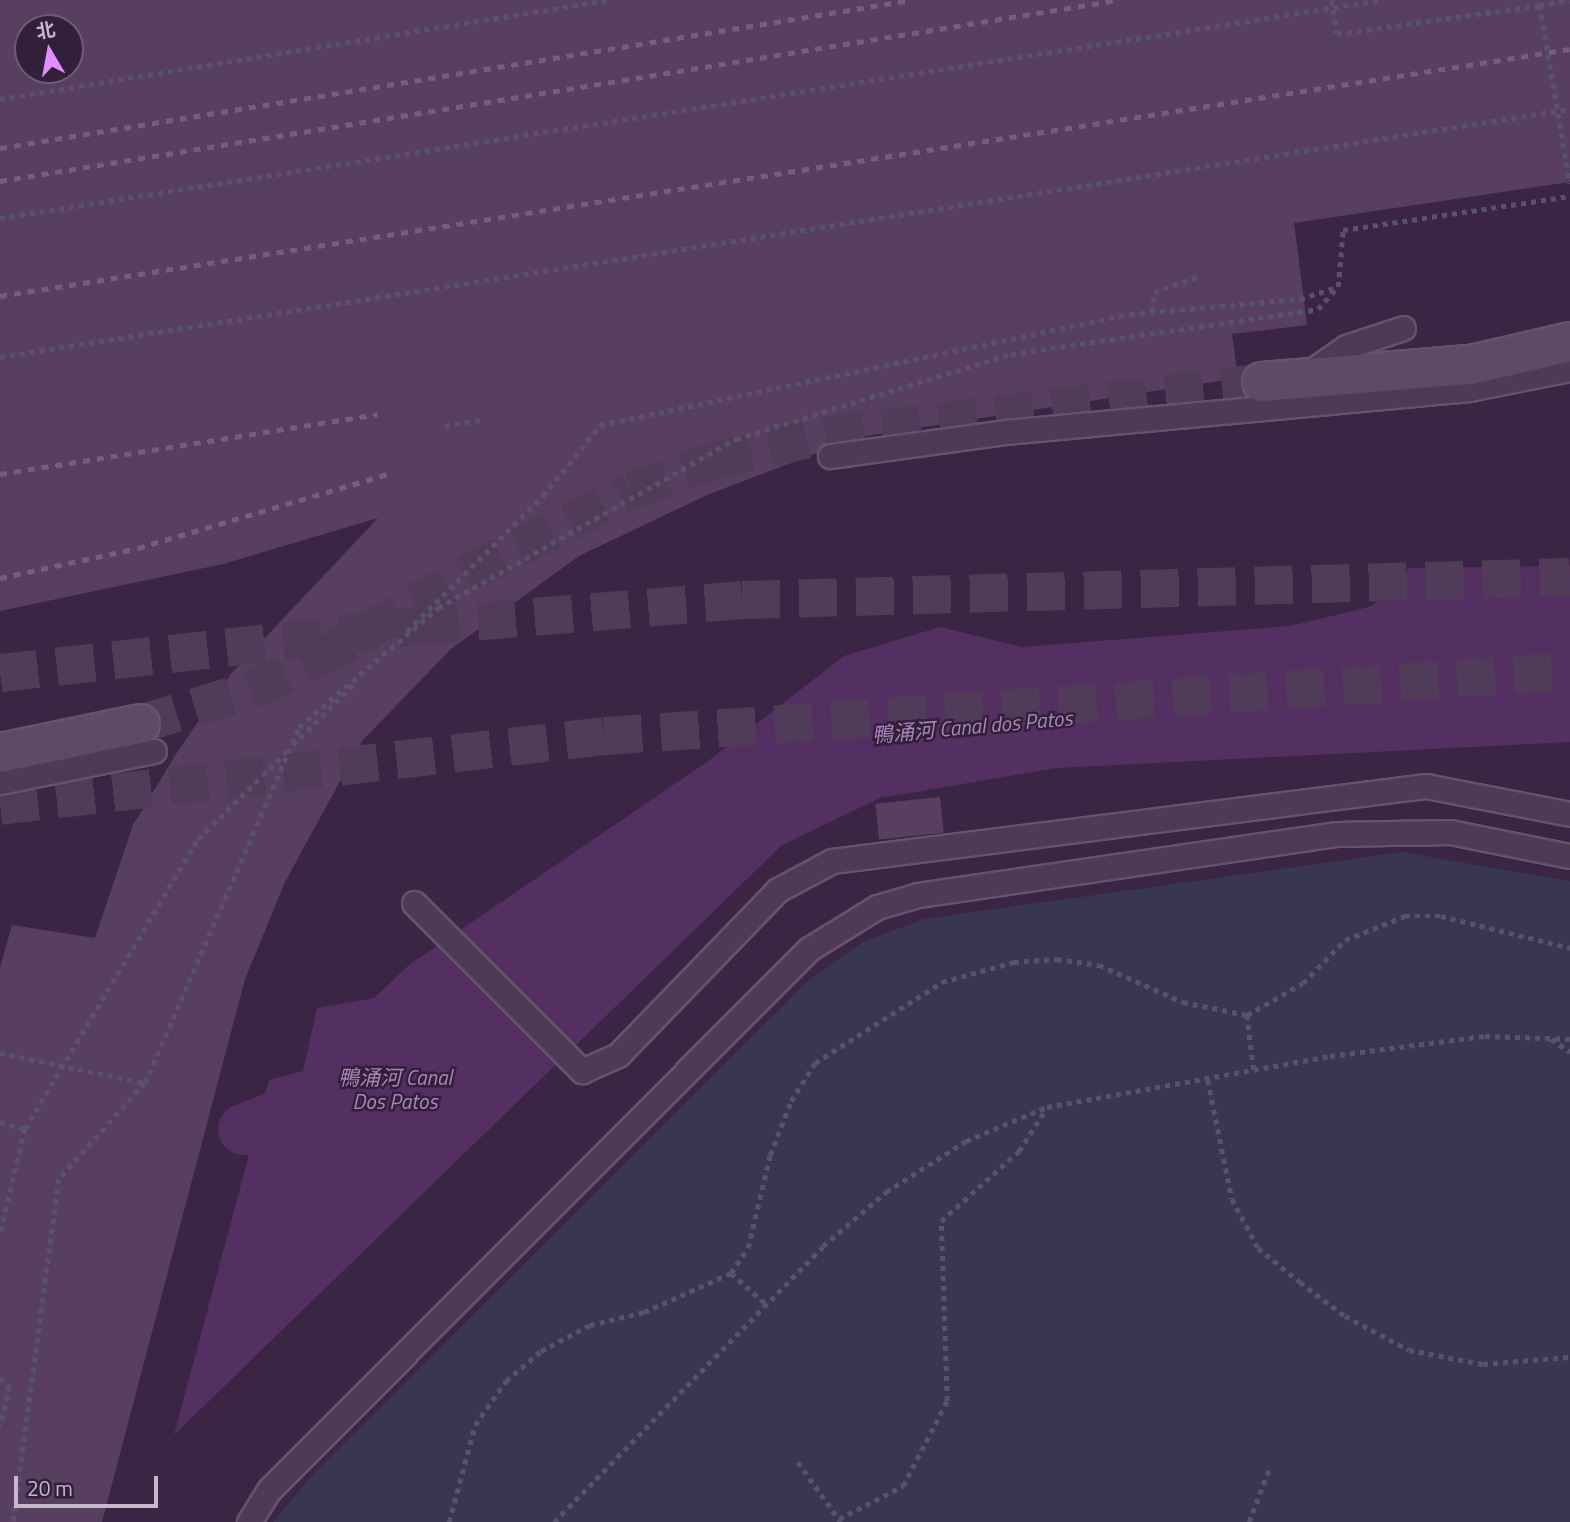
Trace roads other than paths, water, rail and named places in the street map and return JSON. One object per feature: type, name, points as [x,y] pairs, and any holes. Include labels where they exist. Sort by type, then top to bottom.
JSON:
[{"type":"main road","points":[[1262,382],[1484,363],[1570,342]]},
{"type":"main road","points":[[0,753],[147,737]]},
{"type":"lane","points":[[1301,380],[1346,347],[1403,328]]},
{"type":"lane","points":[[830,456],[1006,432],[1469,389],[1570,369]]},
{"type":"lane","points":[[0,782],[147,737]]},
{"type":"lane","points":[[414,903],[573,1066],[592,1070],[618,1055],[778,890],[832,861],[1426,786],[1570,814]]},
{"type":"lane","points":[[249,1522],[270,1489],[809,949],[877,908],[918,895],[1336,834],[1450,832],[1570,856]]},
{"type":"water","name":"鴨涌河 Canal Dos Patos","points":[[1570,566],[1570,742],[1057,768],[880,798],[782,845],[174,1435],[269,1080],[303,1071],[317,1008],[374,998],[409,965],[707,762],[844,656],[940,627],[1022,647],[1290,626],[1369,607],[1394,592],[1408,568]]},
{"type":"waterway","name":"鴨涌河 Canal dos Patos","points":[[243,1129],[321,1098]]},
{"type":"tunnel","points":[[140,724],[251,690],[316,660],[467,573],[631,491],[714,461],[826,435],[1262,382]]},
{"type":"tunnel","points":[[0,673],[421,626],[742,600],[1570,577]]},
{"type":"tunnel","points":[[0,806],[604,736],[1570,671]]},
{"type":"railway","points":[[0,148],[911,0]]},
{"type":"railway","points":[[0,181],[1118,0]]},
{"type":"railway","points":[[0,296],[1570,49]]},
{"type":"railway","points":[[0,474],[377,414]]},
{"type":"railway","points":[[0,578],[138,548],[392,473]]}]
